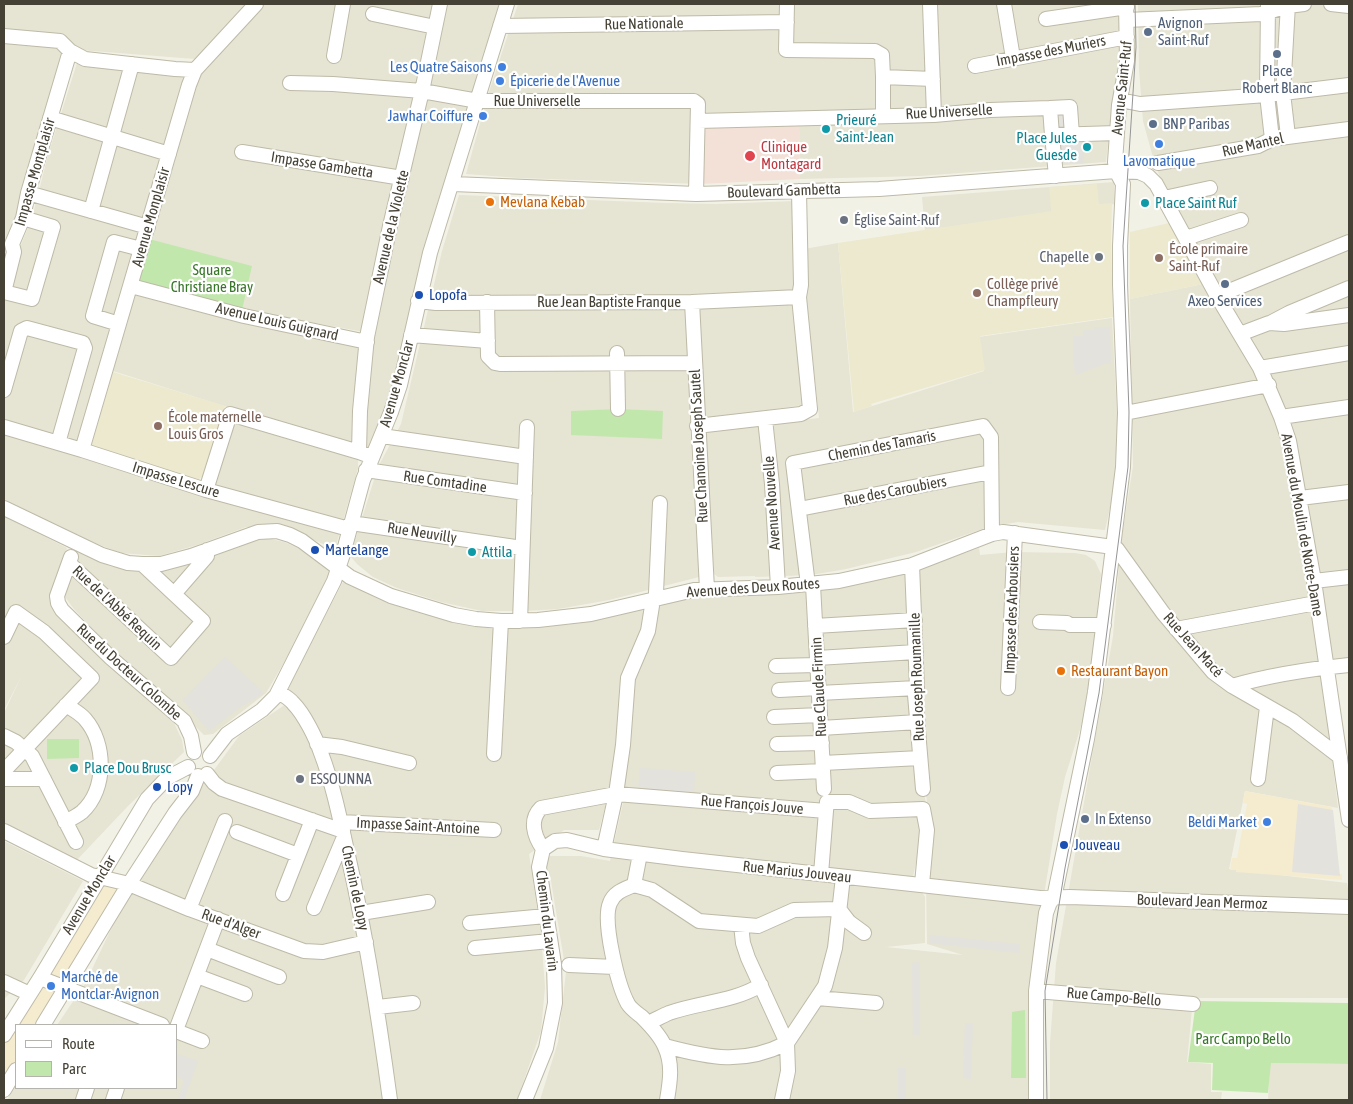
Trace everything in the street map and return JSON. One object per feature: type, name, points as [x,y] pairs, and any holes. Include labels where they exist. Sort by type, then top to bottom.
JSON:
[{"type":"street","name":"Avenue Monplaisir","points":[[82,450],[189,85],[195,70],[256,4]]},
{"type":"street","points":[[334,56],[343,4]]},
{"type":"street","name":"Avenue de la Violette","points":[[365,460],[360,411],[367,342],[390,226],[422,91],[440,4]]},
{"type":"street","name":"Avenue Monclar","points":[[210,756],[227,734],[271,703],[326,599],[350,526],[365,460],[382,436],[400,385],[430,253],[453,184],[507,4]]},
{"type":"street","points":[[787,4],[786,50],[875,52],[882,56],[883,115]]},
{"type":"street","points":[[930,4],[934,115]]},
{"type":"street","points":[[1004,4],[1013,58]]},
{"type":"street","points":[[1046,19],[1127,10],[1268,8],[1304,4]]},
{"type":"street","points":[[1331,4],[1349,6]]},
{"type":"street","points":[[1288,5],[1283,93],[1288,136]]},
{"type":"street","points":[[1268,8],[1268,96],[1272,139]]},
{"type":"street","name":"Avenue Saint-Ruf","points":[[1116,171],[1117,133],[1125,71],[1127,10]]},
{"type":"street","points":[[373,14],[435,27]]},
{"type":"street","name":"Rue Nationale","points":[[500,26],[787,22]]},
{"type":"street","points":[[4,36],[60,41],[70,52],[85,59],[195,70]]},
{"type":"street","name":"Impasse des Muriers","points":[[975,66],[1127,37]]},
{"type":"street","name":"Impasse Montplaisir","points":[[4,292],[14,252],[8,246],[23,218],[28,193],[70,52]]},
{"type":"street","points":[[91,211],[132,64]]},
{"type":"street","points":[[882,77],[933,79]]},
{"type":"street","points":[[290,83],[333,84],[422,91],[478,101]]},
{"type":"street","points":[[1120,100],[1140,104],[1268,96],[1349,85]]},
{"type":"street","name":"Rue Universelle","points":[[478,101],[694,101],[698,104],[696,194]]},
{"type":"street","points":[[1056,176],[1050,108],[1070,107],[1072,135]]},
{"type":"street","name":"Rue Universelle","points":[[698,121],[934,115],[990,110],[1050,108]]},
{"type":"street","points":[[50,118],[170,154]]},
{"type":"street","name":"Rue Mantel","points":[[1158,163],[1258,146],[1272,139],[1288,136],[1349,129]]},
{"type":"street","points":[[1052,136],[1117,133]]},
{"type":"street","name":"Impasse Gambetta","points":[[242,152],[402,178]]},
{"type":"street","points":[[1036,1100],[1036,991],[1046,913],[1050,902],[1054,898],[1087,739],[1104,625],[1123,467],[1125,413],[1120,246],[1123,184],[1116,171]]},
{"type":"street","name":"Boulevard Gambetta","points":[[453,184],[696,194],[879,189],[1116,171]]},
{"type":"street","name":"Avenue du Moulin de Notre-Dame","points":[[1116,171],[1139,172],[1148,176],[1164,198],[1217,296],[1260,368],[1281,417],[1289,440],[1300,498],[1349,820]]},
{"type":"street","points":[[1164,198],[1210,188]]},
{"type":"street","points":[[697,426],[800,414],[810,409],[799,297],[801,285],[799,191]]},
{"type":"street","points":[[28,193],[148,227]]},
{"type":"street","points":[[4,292],[32,299],[53,227],[23,218]]},
{"type":"street","points":[[1186,238],[1242,220]]},
{"type":"street","points":[[119,324],[93,316],[114,242],[141,249]]},
{"type":"street","points":[[1217,296],[1349,242]]},
{"type":"street","name":"Avenue Louis Guignard","points":[[131,286],[244,316],[367,342]]},
{"type":"street","points":[[1240,334],[1270,323],[1289,312],[1349,288]]},
{"type":"street","name":"Rue Jean Baptiste Franque","points":[[418,301],[436,303],[692,302],[799,297]]},
{"type":"street","points":[[492,302],[488,356],[495,363],[617,358],[694,363]]},
{"type":"street","name":"Rue Chanoine Joseph Sautel","points":[[692,302],[707,589]]},
{"type":"street","points":[[1270,323],[1284,324],[1349,315]]},
{"type":"street","points":[[4,390],[21,331],[28,328],[82,343],[85,348],[58,443]]},
{"type":"street","points":[[411,335],[488,341]]},
{"type":"street","points":[[1260,368],[1349,353]]},
{"type":"street","points":[[617,358],[618,409]]},
{"type":"street","points":[[1125,413],[1268,385]]},
{"type":"street","points":[[1281,417],[1349,407]]},
{"type":"street","name":"Rue Comtadine","points":[[206,490],[230,414],[365,460],[524,494]]},
{"type":"street","name":"Avenue Nouvelle","points":[[766,418],[778,587]]},
{"type":"street","name":"Chemin des Tamaris","points":[[810,585],[793,463],[984,426],[991,437],[992,534]]},
{"type":"street","name":"Impasse Lescure","points":[[4,427],[206,490],[350,526]]},
{"type":"street","points":[[520,621],[527,427]]},
{"type":"street","points":[[382,436],[526,457]]},
{"type":"street","name":"Rue des Caroubiers","points":[[799,510],[991,472]]},
{"type":"street","points":[[1300,498],[1349,492]]},
{"type":"street","points":[[604,848],[616,794],[623,745],[628,678],[648,631],[654,599],[660,503]]},
{"type":"street","name":"Avenue des Deux Routes","points":[[4,508],[75,543],[115,560],[142,564],[175,561],[258,532],[277,532],[290,535],[302,541],[350,577],[372,588],[409,602],[476,619],[501,622],[591,614],[694,590],[810,585],[912,565],[992,534],[1003,532],[1113,547]]},
{"type":"street","name":"Rue Neuvilly","points":[[350,526],[522,548]]},
{"type":"street","name":"Impasse des Arbousiers","points":[[1008,688],[1015,533]]},
{"type":"street","points":[[69,563],[75,543]]},
{"type":"street","name":"Rue Jean Macé","points":[[1113,547],[1117,549],[1176,629],[1213,672],[1232,686],[1293,721],[1340,757]]},
{"type":"street","points":[[142,564],[174,594],[207,556],[207,550]]},
{"type":"street","name":"Rue de l'Abbé Requin","points":[[57,596],[69,563],[171,658],[203,621],[174,594]]},
{"type":"street","name":"Rue Joseph Roumanille","points":[[912,565],[917,688],[915,695],[923,789]]},
{"type":"street","points":[[1314,582],[1349,577]]},
{"type":"street","name":"Rue Claude Firmin","points":[[810,585],[815,626],[824,789]]},
{"type":"street","name":"Rue du Docteur Colombe","points":[[57,596],[62,610],[111,658],[184,722],[191,736],[194,752]]},
{"type":"street","points":[[1176,629],[1316,602]]},
{"type":"street","points":[[4,636],[16,612],[44,632],[92,678],[4,771]]},
{"type":"street","points":[[815,626],[915,620]]},
{"type":"street","points":[[494,754],[501,622]]},
{"type":"street","points":[[1040,622],[1067,623],[1070,625],[1104,625]]},
{"type":"street","points":[[776,666],[916,652]]},
{"type":"street","points":[[1232,686],[1326,667],[1349,665]]},
{"type":"street","points":[[779,690],[917,688]]},
{"type":"street","name":"Chemin de Lopy","points":[[278,692],[293,703],[304,718],[321,752],[343,830],[361,913],[378,1008],[390,1100]]},
{"type":"street","points":[[66,705],[84,718],[91,728],[97,740],[102,764],[100,777],[91,800],[83,811],[66,822]]},
{"type":"street","points":[[1258,779],[1267,707]]},
{"type":"street","points":[[774,717],[821,722],[918,722]]},
{"type":"street","points":[[4,736],[16,742],[32,756],[76,842]]},
{"type":"street","points":[[777,744],[822,742]]},
{"type":"street","points":[[317,744],[342,747],[409,763]]},
{"type":"street","points":[[198,772],[211,768],[210,756],[205,752],[194,752],[188,759],[198,772],[222,789],[343,830],[314,908]]},
{"type":"street","points":[[777,773],[920,758]]},
{"type":"street","name":"Avenue Monclar","points":[[4,1035],[147,798],[167,778],[181,770],[198,772]]},
{"type":"street","points":[[44,1024],[175,813],[192,791],[198,772]]},
{"type":"street","points":[[4,779],[44,779]]},
{"type":"street","name":"Rue François Jouve","points":[[616,794],[826,811],[820,874]]},
{"type":"street","name":"Chemin du Lavarin","points":[[525,1100],[546,1048],[555,1003],[554,964],[539,867],[543,849],[534,828],[535,814],[541,808],[616,794]]},
{"type":"street","points":[[826,811],[827,802],[849,802],[870,811],[923,808],[927,830],[922,884]]},
{"type":"street","points":[[283,894],[312,820]]},
{"type":"street","points":[[189,909],[225,821]]},
{"type":"street","name":"Impasse Saint-Antoine","points":[[343,830],[494,830]]},
{"type":"street","name":"Rue d'Alger","points":[[4,831],[99,878],[130,884],[189,909],[304,951],[323,952],[366,942]]},
{"type":"street","points":[[237,832],[298,855]]},
{"type":"street","name":"Rue Marius Jouveau","points":[[543,849],[550,843],[561,840],[640,854],[1054,898]]},
{"type":"street","points":[[634,886],[640,854]]},
{"type":"street","points":[[665,1046],[700,1055],[728,1058],[771,1051],[787,1043],[825,986],[835,948],[843,876]]},
{"type":"street","points":[[667,1100],[670,1062],[665,1046],[648,1023],[628,1004],[615,967],[608,922],[610,903],[620,891],[634,886],[652,890],[699,921],[741,925],[758,926],[794,910],[839,909]]},
{"type":"street","name":"Boulevard Jean Mermoz","points":[[1054,898],[1349,907]]},
{"type":"street","points":[[361,913],[428,902]]},
{"type":"street","points":[[839,909],[849,922],[864,932]]},
{"type":"street","points":[[470,922],[546,916]]},
{"type":"street","points":[[178,1025],[218,919]]},
{"type":"street","points":[[741,925],[743,943],[748,958],[787,1043],[788,1071],[782,1100]]},
{"type":"street","points":[[475,948],[550,941]]},
{"type":"street","points":[[207,949],[279,977]]},
{"type":"street","points":[[569,965],[615,967]]},
{"type":"street","points":[[197,976],[245,994]]},
{"type":"street","points":[[40,978],[144,1022]]},
{"type":"street","points":[[4,982],[30,994]]},
{"type":"street","points":[[648,1023],[669,1013],[749,992],[761,985]]},
{"type":"street","name":"Rue Campo-Bello","points":[[1036,991],[1193,1004]]},
{"type":"street","points":[[817,998],[876,1003]]},
{"type":"street","points":[[378,1008],[413,1003]]},
{"type":"street","points":[[178,1031],[202,1041]]},
{"type":"street","points":[[4,1090],[15,1072]]},
{"type":"shaded area","points":[[4,4],[248,4],[195,59],[80,50],[4,32]]},
{"type":"shaded area","points":[[263,4],[500,4],[449,167],[384,419],[370,451],[362,449],[370,333],[242,310],[149,239],[197,77]]},
{"type":"shaded area","points":[[518,4],[1122,4],[1125,48],[1110,126],[1106,162],[920,176],[800,179],[799,125],[701,184],[519,178],[466,174],[488,95]]},
{"type":"shaded area","points":[[1138,4],[1349,4],[1349,401],[1282,411],[1167,196],[1154,161],[1143,121],[1139,69]]},
{"type":"shaded area","points":[[4,41],[61,46],[66,51],[4,262]]},
{"type":"shaded area","points":[[77,63],[183,74],[183,84],[81,446],[4,422],[4,297],[18,252],[32,218],[48,155]]},
{"type":"shaded area","name":"Place Jules Guesde","points":[[1075,109],[1076,135],[1083,139],[1084,163],[1048,163],[1045,110]]},
{"type":"shaded area","name":"Clinique Montagard","points":[[799,119],[800,179],[701,184],[701,125]]},
{"type":"shaded area","points":[[1114,182],[1115,204],[925,230],[922,197]]},
{"type":"shaded area","name":"Collège privé Champfleury","points":[[1097,184],[1099,204],[1112,203],[1113,317],[980,336],[985,370],[871,404],[872,406],[854,412],[838,243],[1051,211],[1049,187]]},
{"type":"shaded area","points":[[459,195],[716,204],[796,201],[803,405],[761,411],[761,416],[690,425],[699,577],[609,600],[558,609],[482,611],[441,602],[397,588],[373,577],[351,557],[378,467],[401,424],[442,251]]},
{"type":"shaded area","name":"École primaire Saint-Ruf","points":[[1169,223],[1203,284],[1130,299],[1130,232]]},
{"type":"shaded area","points":[[838,243],[853,412],[984,371],[979,337],[1112,318],[1118,434],[1115,486],[1105,530],[1018,522],[988,527],[916,552],[846,569],[811,575],[718,577],[714,574],[706,435],[709,431],[819,418],[806,294],[804,249]]},
{"type":"shaded area","points":[[1203,284],[1249,358],[1274,413],[1299,525],[1334,741],[1332,759],[1338,808],[1245,791],[1229,869],[1347,883],[1349,895],[1349,998],[1193,998],[1187,1062],[1211,1064],[1211,1092],[1222,1092],[1221,1100],[1050,1100],[1050,1043],[1056,963],[1113,636],[1121,543],[1133,466],[1130,299]]},
{"type":"shaded area","points":[[135,295],[362,347],[355,455],[358,459],[358,468],[335,549],[283,527],[246,527],[197,545],[159,556],[121,553],[77,536],[4,499],[4,431],[213,493],[237,410],[113,371]]},
{"type":"shaded area","points":[[1095,327],[1110,327],[1111,364],[1105,364],[1076,375],[1073,336],[1083,336],[1084,330],[1094,330]]},
{"type":"shaded area","name":"École maternelle Louis Gros","points":[[113,372],[225,406],[204,475],[198,480],[91,447]]},
{"type":"shaded area","points":[[1349,412],[1349,659],[1336,660],[1328,656],[1288,421]]},
{"type":"shaded area","points":[[4,516],[67,548],[52,606],[69,626],[174,723],[182,740],[184,752],[128,806],[75,862],[4,827],[4,713],[21,677],[4,710]]},
{"type":"shaded area","points":[[267,538],[284,542],[303,550],[333,573],[331,583],[266,693],[213,734],[204,735],[172,703],[120,658],[74,609],[62,593],[72,574],[79,551],[109,566],[136,571],[163,570],[226,549]]},
{"type":"shaded area","points":[[979,548],[980,555],[1013,552],[1075,553],[1086,555],[1095,561],[1101,574],[1089,690],[1083,720],[1065,777],[1057,814],[1033,964],[1028,1006],[1029,1100],[540,1100],[558,1042],[566,972],[551,881],[546,864],[550,856],[581,856],[610,861],[623,803],[627,739],[636,667],[656,604],[686,597],[824,590],[903,571],[910,588],[920,775],[927,808],[913,877],[925,897],[925,943],[886,947],[963,955],[927,944],[926,877],[928,811],[924,776],[919,569]]},
{"type":"shaded area","points":[[343,582],[378,599],[417,612],[497,630],[572,624],[642,608],[645,624],[626,665],[611,785],[599,830],[564,830],[529,854],[541,935],[545,987],[541,1031],[517,1100],[396,1100],[382,996],[359,883],[314,726],[288,687]]},
{"type":"shaded area","points":[[225,657],[264,693],[239,708],[209,731],[183,700]]},
{"type":"shaded area","points":[[286,704],[301,723],[317,761],[336,831],[364,969],[384,1100],[7,1100],[15,1087],[15,1089],[178,1089],[178,1024],[58,1024],[85,984],[123,904],[197,793],[239,736]]},
{"type":"shaded area","points":[[640,768],[695,772],[694,793],[638,789]]},
{"type":"shaded area","points":[[1245,791],[1332,807],[1339,874],[1342,874],[1342,880],[1230,870],[1232,858],[1237,858],[1247,804],[1243,803]]},
{"type":"shaded area","points":[[1298,804],[1333,810],[1340,876],[1292,872]]},
{"type":"shaded area","points":[[4,841],[83,881],[24,980],[4,999]]},
{"type":"shaded area","name":"Marché de Montclar-Avignon","points":[[101,884],[121,890],[39,1024],[17,1024]]},
{"type":"shaded area","points":[[930,935],[1020,944],[1019,953],[929,943]]},
{"type":"shaded area","points":[[920,962],[920,1035],[913,1035],[912,963]]},
{"type":"shaded area","points":[[965,1023],[973,1023],[971,1079],[963,1078]]},
{"type":"shaded area","points":[[15,1027],[15,1063],[4,1082],[4,1045]]},
{"type":"shaded area","points":[[178,1054],[198,1061],[184,1100],[178,1100],[184,1080],[178,1078]]},
{"type":"shaded area","points":[[1270,1063],[1349,1064],[1349,1100],[1268,1100]]},
{"type":"shaded area","points":[[898,1068],[906,1068],[906,1100],[898,1100]]},
{"type":"green space","name":"Square Christiane Bray","points":[[149,239],[252,266],[242,310],[138,284]]},
{"type":"green space","points":[[618,409],[663,411],[662,439],[571,435],[571,411]]},
{"type":"green space","points":[[47,739],[79,739],[79,758],[47,759]]},
{"type":"green space","name":"Parc Campo Bello","points":[[1196,1001],[1349,1003],[1349,1064],[1271,1063],[1268,1093],[1212,1090],[1213,1063],[1188,1062]]},
{"type":"green space","points":[[1025,1010],[1026,1078],[1011,1078],[1012,1012]]},
{"type":"tram line","points":[[1047,1100],[1045,991],[1065,868],[1099,693],[1128,467],[1129,412],[1123,246],[1136,47],[1135,4]]},
{"type":"place","name":"Avignon Saint-Ruf","points":[[1148,32]]},
{"type":"place","name":"Place Robert Blanc","points":[[1277,54]]},
{"type":"place","name":"Les Quatre Saisons","points":[[502,67]]},
{"type":"place","name":"Épicerie de l'Avenue","points":[[500,81]]},
{"type":"place","name":"Jawhar Coiffure","points":[[483,116]]},
{"type":"place","name":"BNP Paribas","points":[[1153,124]]},
{"type":"place","name":"Prieuré Saint-Jean","points":[[826,129]]},
{"type":"place","name":"Lavomatique","points":[[1159,144]]},
{"type":"place","name":"Place Jules Guesde","points":[[1087,147]]},
{"type":"place","name":"Clinique Montagard","points":[[750,156]]},
{"type":"place","name":"Mevlana Kebab","points":[[490,202]]},
{"type":"place","name":"Place Saint Ruf","points":[[1145,203]]},
{"type":"place","name":"Église Saint-Ruf","points":[[844,220]]},
{"type":"place","name":"Chapelle","points":[[1099,257]]},
{"type":"place","name":"École primaire Saint-Ruf","points":[[1159,258]]},
{"type":"place","name":"Axeo Services","points":[[1225,284]]},
{"type":"place","name":"Collège privé Champfleury","points":[[977,293]]},
{"type":"place","name":"Lopofa","points":[[419,295]]},
{"type":"place","name":"École maternelle Louis Gros","points":[[158,426]]},
{"type":"place","name":"Martelange","points":[[315,550]]},
{"type":"place","name":"Attila","points":[[472,552]]},
{"type":"place","name":"Restaurant Bayon","points":[[1061,671]]},
{"type":"place","name":"Place Dou Brusc","points":[[74,768]]},
{"type":"place","name":"ESSOUNNA","points":[[300,779]]},
{"type":"place","name":"Lopy","points":[[157,787]]},
{"type":"place","name":"In Extenso","points":[[1085,819]]},
{"type":"place","name":"Beldi Market","points":[[1267,822]]},
{"type":"place","name":"Jouveau","points":[[1064,845]]},
{"type":"place","name":"Marché de Montclar-Avignon","points":[[51,986]]}]
